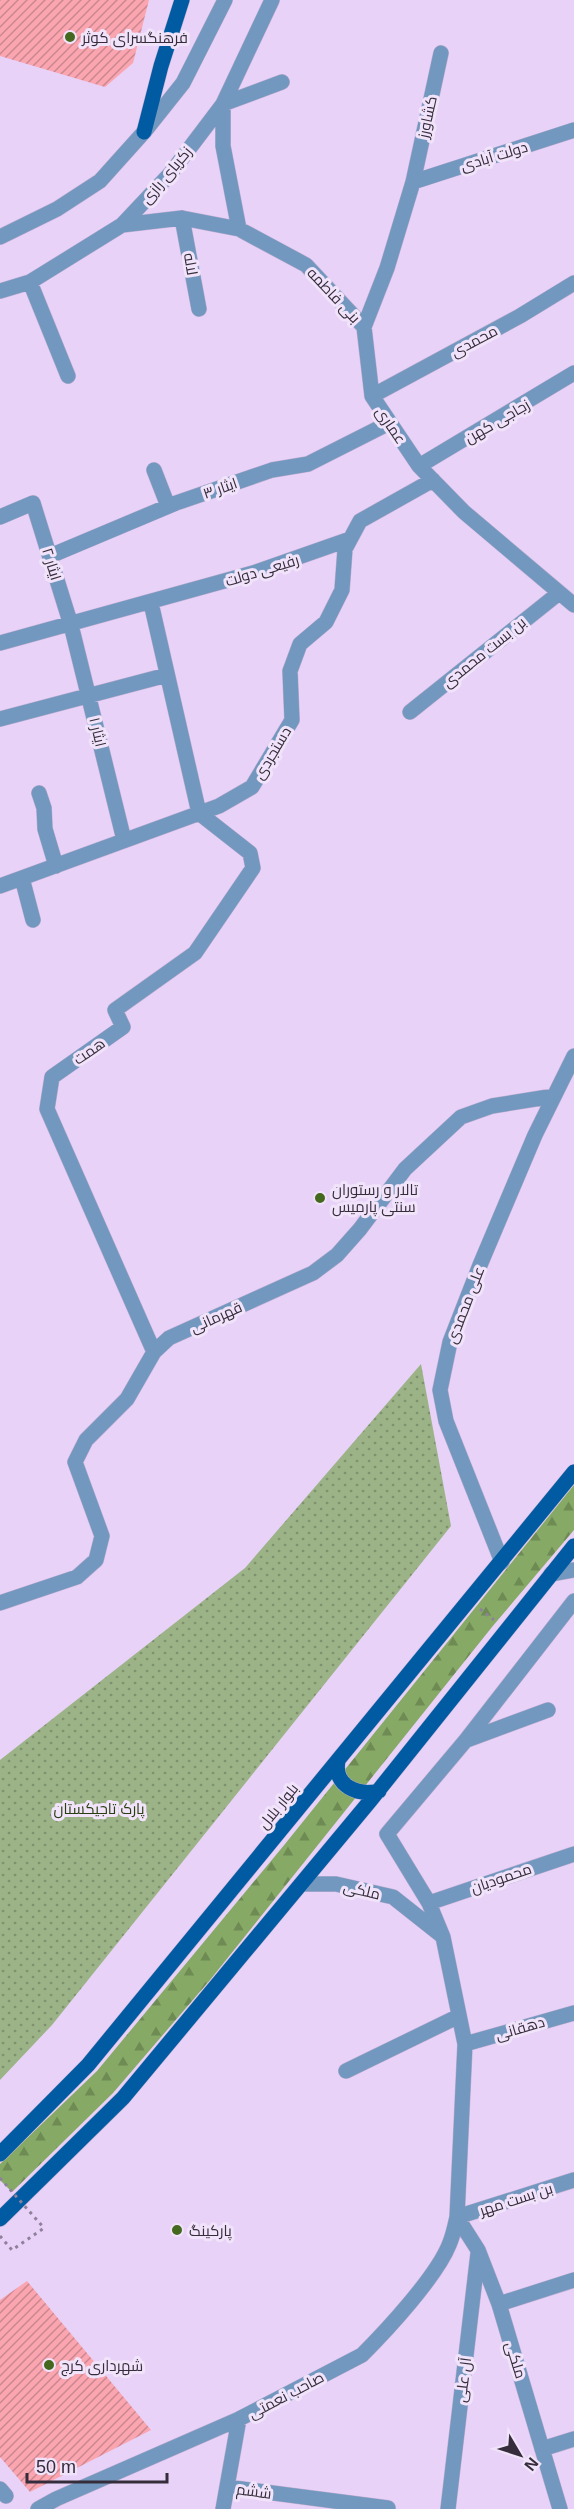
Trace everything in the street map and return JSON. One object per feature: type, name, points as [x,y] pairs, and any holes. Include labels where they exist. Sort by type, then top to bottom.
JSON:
[{"type":"main road","points":[[144,132],[160,66],[182,0]]},
{"type":"main road","name":"بلوار بلال","points":[[0,2154],[88,2065],[574,1472]]},
{"type":"main road","points":[[0,2219],[123,2098],[379,1791],[574,1546]]},
{"type":"main road","points":[[338,1761],[336,1770],[346,1786],[362,1794],[379,1791]]},
{"type":"street","points":[[0,237],[57,209],[100,181],[144,132],[183,83],[225,0]]},
{"type":"street","name":"زکریای رازی","points":[[0,291],[30,282],[122,225],[170,174],[223,104],[269,3]]},
{"type":"street","name":"کشاورز","points":[[413,182],[441,53]]},
{"type":"street","points":[[239,230],[223,146],[223,104],[282,82]]},
{"type":"street","name":"دولت آبادی","points":[[413,182],[574,130]]},
{"type":"street","name":"عماری","points":[[413,182],[387,268],[364,327],[372,396],[419,466],[464,512],[574,604]]},
{"type":"street","name":"بنی فاطمه","points":[[122,225],[182,218],[239,230],[306,265],[364,327]]},
{"type":"street","name":"لاله","points":[[182,218],[199,309]]},
{"type":"street","points":[[30,282],[68,376]]},
{"type":"street","name":"محمدی","points":[[372,396],[520,316],[574,283]]},
{"type":"street","name":"زجاجی کهن","points":[[419,466],[574,373]]},
{"type":"street","name":"ایثار ۳","points":[[50,556],[168,506],[272,470],[308,464],[389,423]]},
{"type":"street","points":[[154,470],[168,506]]},
{"type":"street","points":[[350,539],[360,521],[433,480]]},
{"type":"street","name":"ایثار ۲","points":[[0,518],[33,503],[71,625]]},
{"type":"street","name":"رفیعی دولت","points":[[71,625],[294,560],[350,539]]},
{"type":"street","name":"دستجردی","points":[[0,886],[219,806],[252,787],[292,720],[290,671],[300,644],[327,622],[342,590],[345,549],[350,539]]},
{"type":"street","name":"بن بست محمدی","points":[[410,712],[559,593]]},
{"type":"street","points":[[151,603],[199,813]]},
{"type":"street","points":[[0,643],[71,625]]},
{"type":"street","name":"۱ ایثار","points":[[71,625],[124,840]]},
{"type":"street","points":[[0,719],[167,675]]},
{"type":"street","points":[[39,793],[44,808],[45,829],[56,866]]},
{"type":"street","name":"همت","points":[[154,1352],[47,1109],[52,1077],[123,1027],[115,1010],[195,953],[253,868],[250,853],[199,813]]},
{"type":"street","points":[[22,878],[33,921]]},
{"type":"street","name":"علی محمدی","points":[[502,1562],[446,1421],[440,1390],[450,1342],[531,1146],[574,1056]]},
{"type":"street","name":"قهرمانی","points":[[0,1603],[77,1577],[96,1560],[102,1536],[75,1461],[86,1440],[127,1399],[154,1352],[170,1338],[313,1273],[337,1255],[360,1229],[405,1169],[461,1117],[492,1106],[554,1096]]},
{"type":"street","points":[[551,1574],[574,1570]]},
{"type":"street","points":[[465,2043],[443,1937],[429,1903],[387,1834],[466,1740],[574,1601]]},
{"type":"street","points":[[466,1740],[548,1710]]},
{"type":"street","name":"محمودیان","points":[[429,1903],[574,1854]]},
{"type":"street","name":"ملکی","points":[[302,1884],[336,1884],[393,1897],[443,1937]]},
{"type":"street","name":"دهقانی","points":[[465,2043],[574,2013]]},
{"type":"street","points":[[346,2071],[459,2016]]},
{"type":"street","name":"صاحب نعمتی","points":[[38,2509],[239,2419],[362,2355],[437,2268],[449,2245],[459,2200],[465,2043]]},
{"type":"street","name":"بن بست مهر","points":[[457,2217],[574,2180]]},
{"type":"street","name":"ملکی","points":[[457,2217],[478,2250],[499,2304],[560,2509]]},
{"type":"street","name":"آل علی","points":[[448,2509],[478,2250]]},
{"type":"street","points":[[499,2304],[574,2280]]},
{"type":"street","points":[[223,2509],[239,2419]]},
{"type":"street","points":[[542,2449],[574,2439]]},
{"type":"street","name":"ششم","points":[[227,2487],[388,2508]]},
{"type":"path","points":[[469,1601],[507,1630]]},
{"type":"path","points":[[0,2178],[44,2228],[12,2250],[0,2236]]},
{"type":"green space","name":"پارک تاجیکستان","points":[[421,1364],[451,1526],[52,2025],[0,2080],[0,1760],[245,1568]]},
{"type":"green space","points":[[574,1485],[574,1530],[492,1627],[210,1980],[113,2093],[12,2192],[0,2180],[0,2164],[97,2071],[285,1844]]},
{"type":"building","name":"فرهنگسرای کوثر","points":[[0,0],[149,0],[133,63],[105,87],[0,56]]},
{"type":"building","name":"شهرداری کرج","points":[[27,2281],[151,2430],[30,2492],[0,2457],[0,2300]]},
{"type":"place","name":"فرهنگسرای کوثر","points":[[70,37]]},
{"type":"place","name":"تالار و رستوران سنتی پارمیس","points":[[320,1198]]},
{"type":"place","name":"پارکینگ","points":[[177,2230]]},
{"type":"place","name":"شهرداری کرج","points":[[49,2365]]}]
